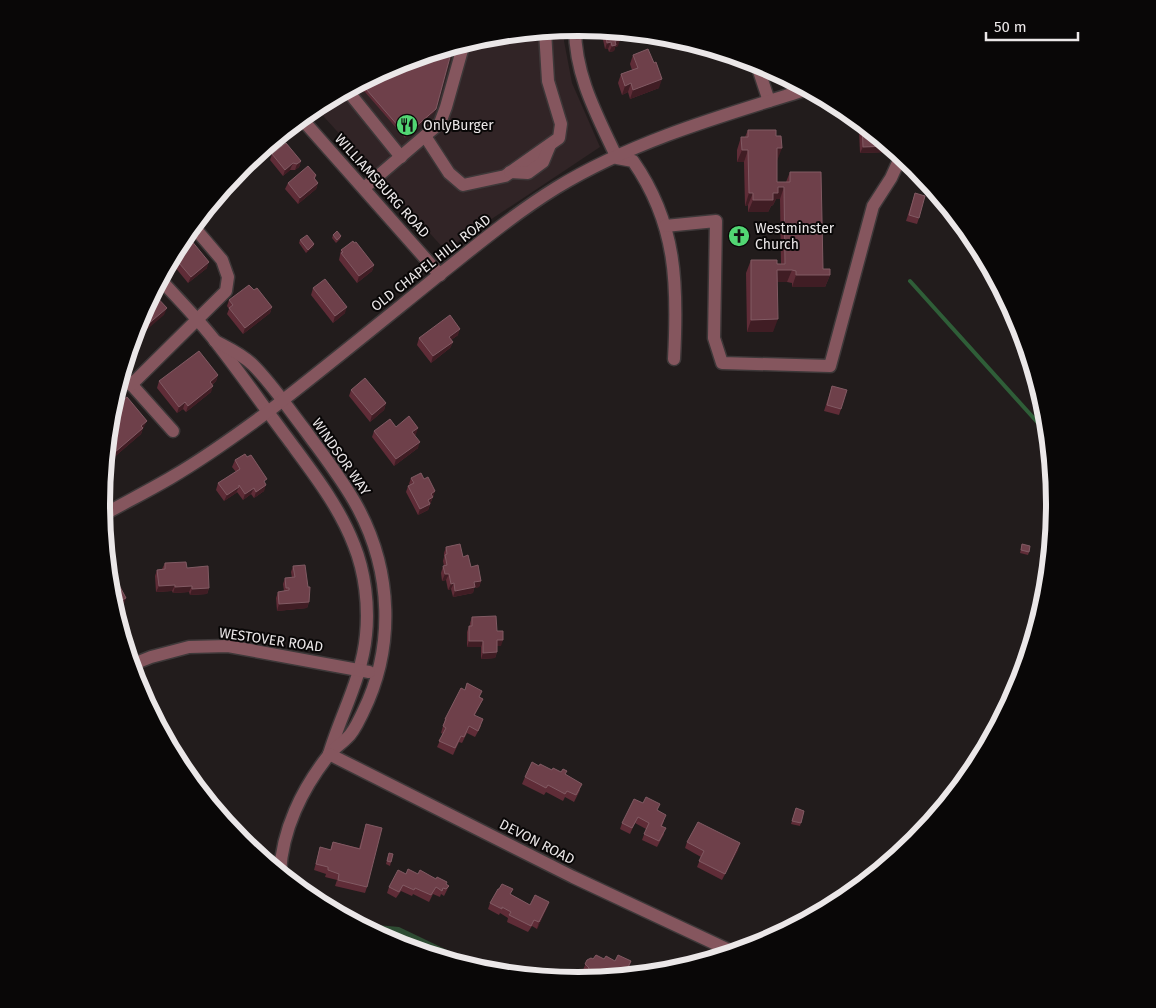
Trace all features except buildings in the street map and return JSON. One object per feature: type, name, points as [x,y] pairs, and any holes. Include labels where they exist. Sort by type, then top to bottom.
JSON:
[{"type":"street","points":[[575,36],[582,81],[590,102],[618,158],[633,161],[643,176],[665,226],[675,269],[674,359]]},
{"type":"street","points":[[425,136],[449,174],[464,184],[504,176],[559,138],[562,124],[548,82],[545,37]]},
{"type":"street","points":[[364,188],[440,123],[444,116],[462,51]]},
{"type":"street","points":[[760,73],[769,101]]},
{"type":"street","name":"OLD CHAPEL HILL ROAD","points":[[110,511],[171,478],[268,411],[519,213],[556,188],[617,156],[695,124],[799,92]]},
{"type":"street","points":[[351,95],[401,157]]},
{"type":"street","name":"WILLIAMSBURG ROAD","points":[[306,124],[440,275]]},
{"type":"street","points":[[665,226],[716,221],[714,338],[722,362],[830,366],[873,206],[891,178],[898,163]]},
{"type":"street","points":[[131,385],[226,291],[228,277],[222,260],[198,232]]},
{"type":"street","points":[[165,285],[215,340]]},
{"type":"street","name":"WINDSOR WAY","points":[[215,340],[238,353],[252,364],[282,400],[336,473],[358,509],[374,543],[383,576],[386,608],[385,636],[378,674],[363,712],[349,736],[329,754],[307,786],[294,811],[286,836],[281,865]]},
{"type":"street","name":"WINDSOR WAY","points":[[215,340],[321,484],[341,517],[355,547],[363,578],[366,635],[360,670],[348,705],[336,730],[329,754]]},
{"type":"street","points":[[127,380],[173,431]]},
{"type":"street","name":"WESTOVER ROAD","points":[[138,662],[189,647],[228,646],[378,674]]},
{"type":"street","name":"DEVON ROAD","points":[[329,754],[573,877],[725,948]]},
{"type":"shaded area","points":[[564,36],[572,83],[600,147],[445,250],[321,113],[371,84],[428,61],[487,45],[517,40]]},
{"type":"green space","points":[[372,925],[399,927],[462,957],[428,947]]},
{"type":"waterway","points":[[910,281],[1039,424]]},
{"type":"place","name":"OnlyBurger","points":[[407,125]]},
{"type":"place","name":"Westminster Church","points":[[739,236]]}]
